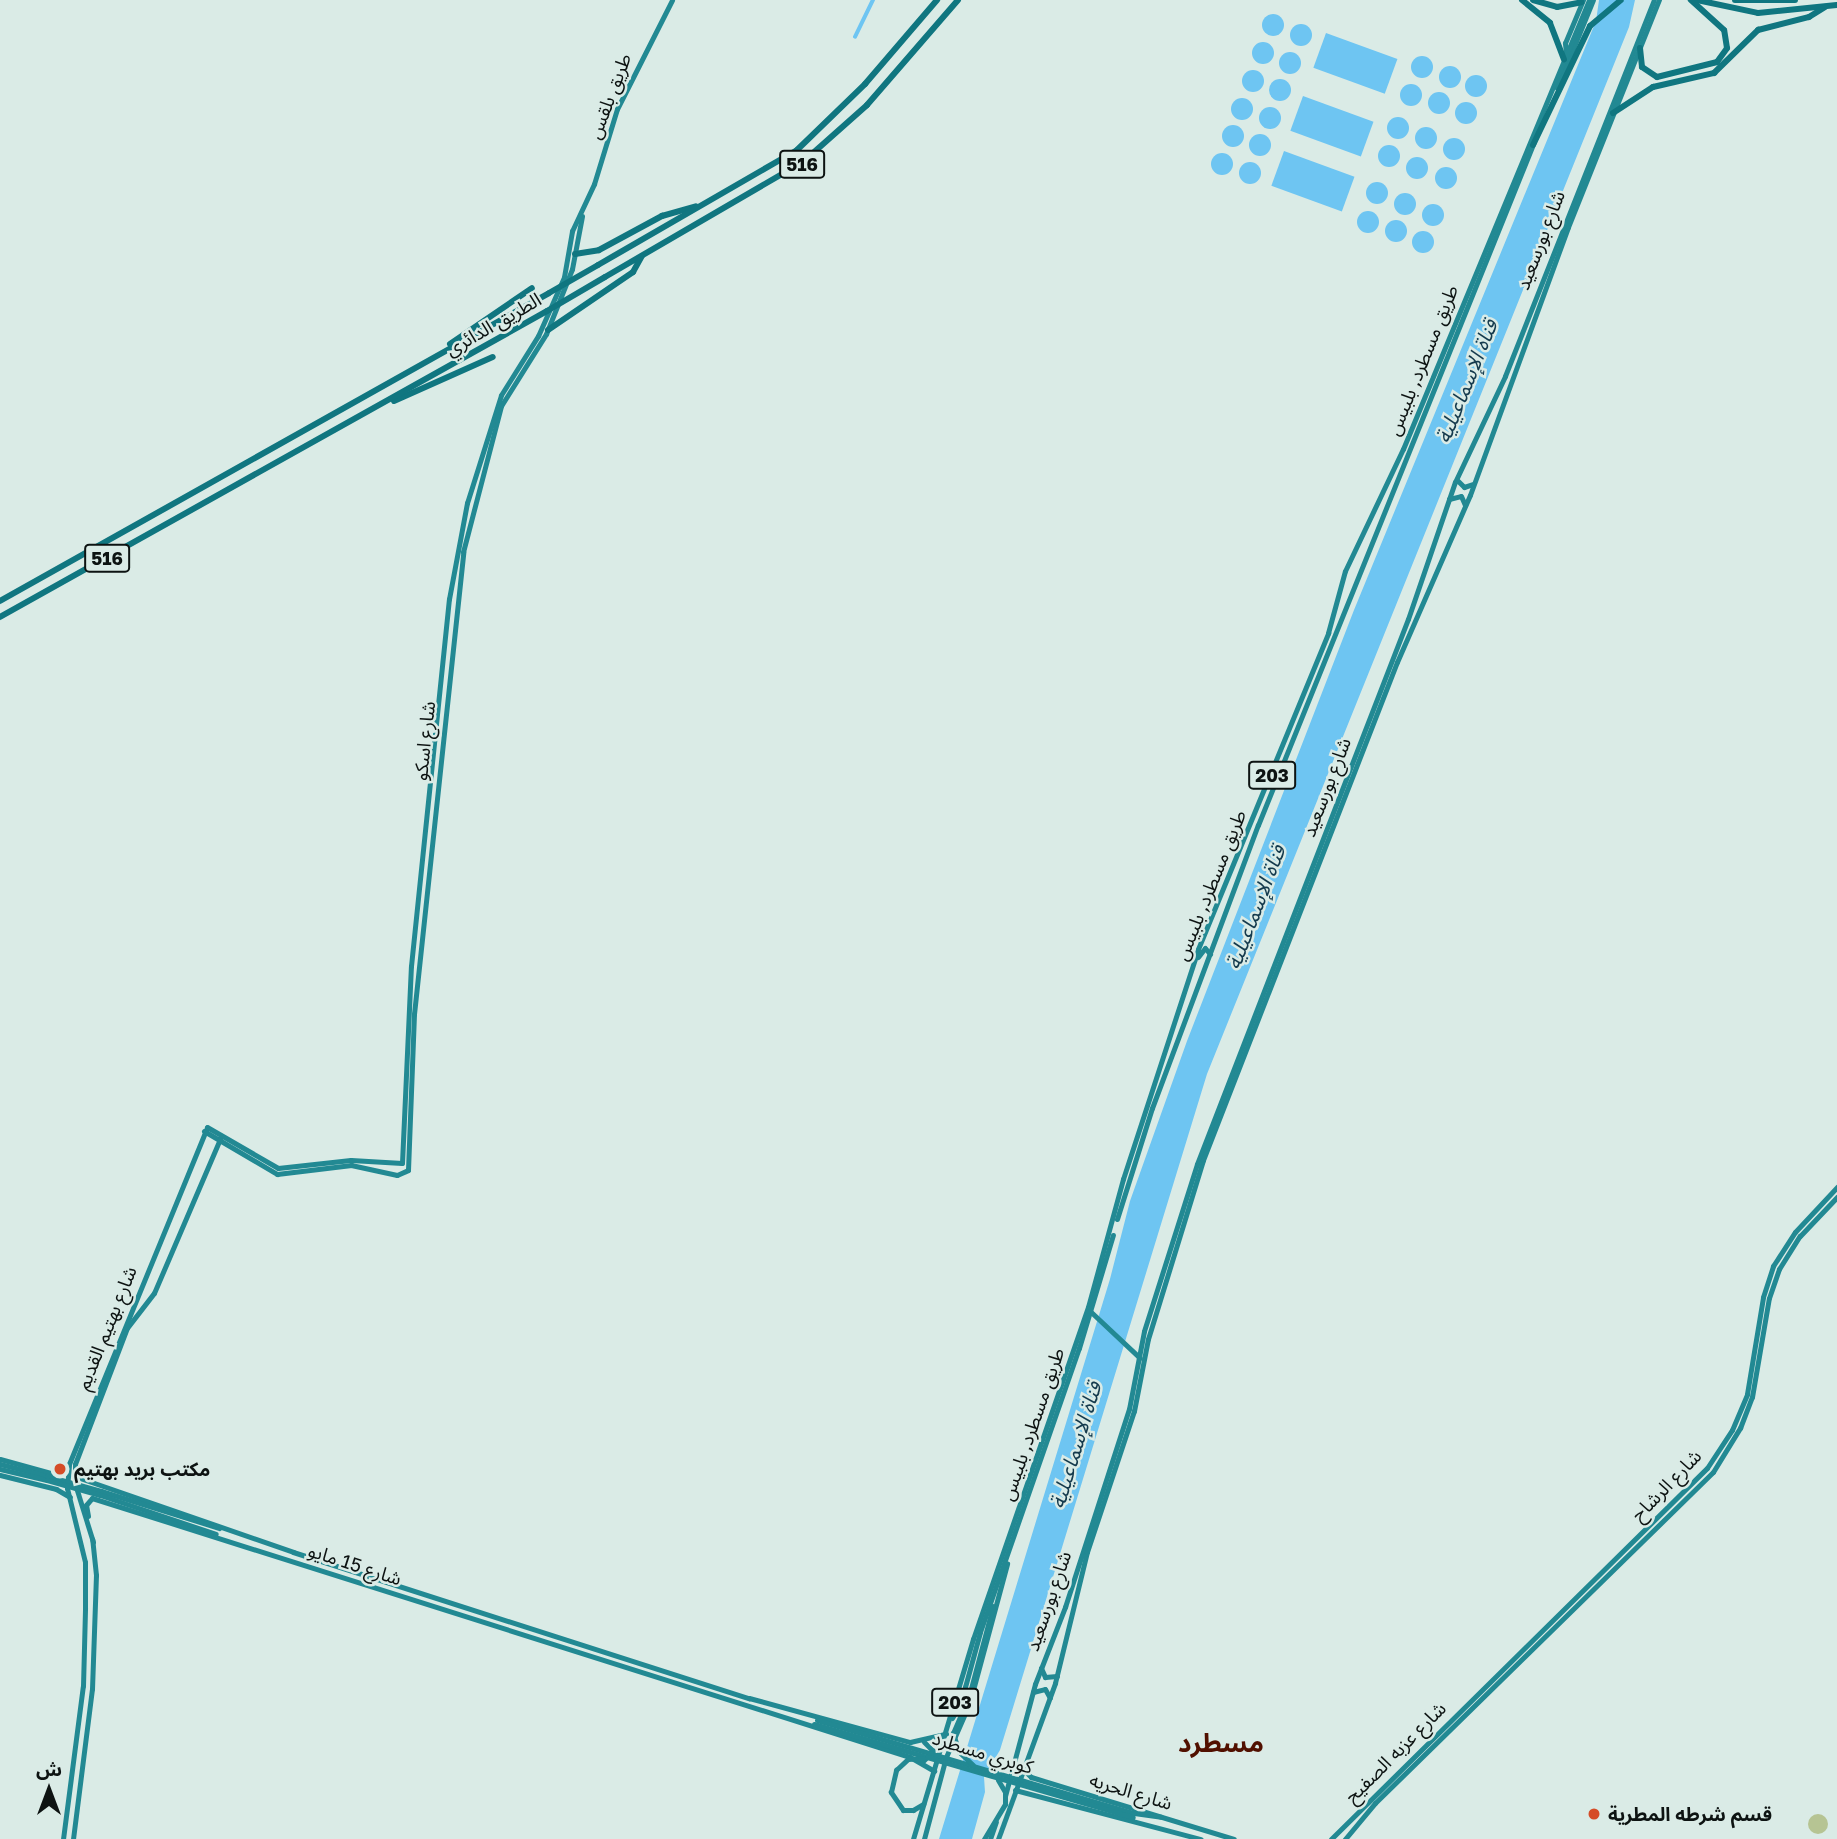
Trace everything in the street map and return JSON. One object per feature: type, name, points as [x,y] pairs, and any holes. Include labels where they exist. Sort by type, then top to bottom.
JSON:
[{"type":"highway","name":"الطريق الدائري","points":[[0,600],[549,293],[807,141],[865,84],[937,0]]},
{"type":"highway","name":"الطريق الدائري","points":[[0,617],[386,403],[815,153],[867,105],[958,0]]},
{"type":"highway","points":[[1522,0],[1550,23],[1565,56]]},
{"type":"highway","points":[[1532,0],[1557,7],[1587,1]]},
{"type":"highway","points":[[1533,145],[1585,36],[1600,14],[1621,0]]},
{"type":"highway","points":[[1640,48],[1642,67],[1657,77],[1717,62],[1727,48],[1724,30],[1691,0]]},
{"type":"highway","points":[[1697,0],[1758,13],[1837,5]]},
{"type":"highway","points":[[1735,0],[1796,0]]},
{"type":"highway","points":[[1613,113],[1653,87],[1714,73],[1758,30],[1812,16],[1825,7]]},
{"type":"highway","points":[[575,254],[599,250],[667,214],[701,205]]},
{"type":"highway","points":[[546,328],[633,272],[642,256]]},
{"type":"highway","points":[[433,356],[532,288]]},
{"type":"highway","points":[[386,403],[416,395],[476,362],[493,357]]},
{"type":"main road","name":"طريق بلقس","points":[[584,206],[617,109],[672,0]]},
{"type":"main road","name":"شارع بورسعيد","points":[[990,1839],[1020,1750],[1041,1668],[1069,1597],[1129,1409],[1141,1348],[1216,1105],[1283,931],[1319,848],[1330,811],[1449,499],[1505,376],[1657,0]]},
{"type":"main road","name":"طريق مسطرد, بلبيس","points":[[993,1589],[1077,1341],[1123,1179],[1205,933],[1318,658],[1345,571],[1402,449],[1565,56],[1565,43],[1587,1]]},
{"type":"main road","name":"طريق مسطرد, بلبيس","points":[[1007,1558],[1093,1314],[1127,1180],[1220,926],[1357,576],[1533,145],[1587,1]]},
{"type":"main road","name":"شارع بورسعيد","points":[[998,1839],[1057,1676],[1087,1552],[1137,1403],[1148,1339],[1203,1160],[1397,662],[1474,484],[1613,113],[1640,48],[1647,22]]},
{"type":"main road","points":[[546,328],[575,254],[584,206]]},
{"type":"main road","points":[[546,328],[564,277],[572,230],[584,206]]},
{"type":"main road","name":"شارع اسكو","points":[[292,1171],[351,1160],[395,1166],[402,1163],[422,902],[454,607],[465,541],[501,406],[546,328]]},
{"type":"main road","points":[[1458,477],[1464,488],[1474,484]]},
{"type":"main road","points":[[1449,499],[1459,495],[1465,505]]},
{"type":"main road","points":[[1345,571],[1348,577],[1357,576]]},
{"type":"main road","points":[[1312,845],[1319,848]]},
{"type":"main road","name":"شارع اسكو","points":[[292,1171],[351,1165],[406,1173],[422,902]]},
{"type":"main road","points":[[1205,933],[1207,940],[1212,940],[1220,926]]},
{"type":"main road","points":[[1195,960],[1205,948],[1210,954]]},
{"type":"main road","name":"شارع بهتيم القديم","points":[[63,1839],[83,1686],[83,1546],[70,1497],[67,1472],[206,1128],[220,1139],[154,1293],[127,1328],[74,1476]]},
{"type":"main road","points":[[220,1139],[268,1171],[292,1171]]},
{"type":"main road","name":"شارع الرشاح","points":[[1489,1691],[1697,1490],[1723,1458],[1755,1388],[1768,1305],[1779,1269],[1795,1242],[1837,1187]]},
{"type":"main road","name":"شارع الرشاح","points":[[1482,1688],[1714,1459],[1746,1394],[1770,1273],[1790,1238],[1828,1202],[1837,1197]]},
{"type":"main road","points":[[1093,1314],[1140,1358]]},
{"type":"main road","points":[[1132,1348],[1141,1348]]},
{"type":"main road","points":[[0,1464],[58,1475],[67,1472]]},
{"type":"main road","points":[[0,1464],[226,1529]]},
{"type":"main road","points":[[0,1464],[100,1495],[222,1538]]},
{"type":"main road","points":[[0,1475],[57,1489],[70,1497]]},
{"type":"main road","points":[[57,1489],[61,1482],[58,1475]]},
{"type":"main road","points":[[74,1476],[93,1542]]},
{"type":"main road","name":"شارع 15 مايو","points":[[74,1476],[226,1529],[794,1711],[903,1740],[924,1742],[946,1734]]},
{"type":"main road","points":[[73,1839],[91,1701],[96,1575],[86,1508],[92,1498],[89,1490],[96,1485]]},
{"type":"main road","name":"شارع 15 مايو","points":[[92,1498],[922,1762],[934,1772]]},
{"type":"main road","points":[[948,1723],[959,1706],[966,1710],[1003,1592],[1007,1558]]},
{"type":"main road","name":"203","points":[[913,1839],[948,1723],[993,1589],[1007,1558]]},
{"type":"main road","points":[[975,1767],[959,1752],[953,1733],[969,1696],[1000,1577]]},
{"type":"main road","name":"203","points":[[924,1839],[946,1757],[966,1710],[965,1687],[993,1589]]},
{"type":"main road","points":[[1041,1668],[1048,1678],[1057,1676]]},
{"type":"main road","name":"شارع عزبه الصفيح","points":[[1333,1839],[1482,1688]]},
{"type":"main road","points":[[1033,1693],[1045,1689],[1050,1698]]},
{"type":"main road","name":"شارع عزبه الصفيح","points":[[1345,1839],[1489,1691]]},
{"type":"main road","name":"كوبري مسطرد","points":[[794,1711],[815,1722],[996,1779],[1133,1815],[1164,1816]]},
{"type":"main road","name":"كوبري مسطرد","points":[[792,1721],[815,1722],[975,1767],[1133,1815],[1147,1824]]},
{"type":"main road","points":[[922,1762],[932,1755],[924,1742]]},
{"type":"main road","points":[[926,1802],[916,1810],[903,1810],[891,1792],[896,1770],[908,1759],[935,1759]]},
{"type":"main road","name":"شارع الحريه","points":[[1022,1769],[1033,1778],[1234,1839]]},
{"type":"main road","points":[[1030,1791],[1033,1778]]},
{"type":"main road","points":[[984,1839],[1005,1804],[1005,1792],[996,1779]]},
{"type":"main road","name":"شارع الحريه","points":[[1015,1790],[1030,1791],[1201,1839]]},
{"type":"green space","points":[[1818,1814],[1825,1817],[1828,1824],[1825,1831],[1818,1834],[1811,1831],[1808,1824],[1811,1817]]},
{"type":"water","name":"قناة الإسماعيلية","points":[[1599,0],[1635,0],[1629,27],[1207,1074],[1000,1750],[984,1777],[985,1792],[972,1839],[939,1839],[1110,1279],[1130,1201],[1187,1041],[1354,610],[1596,21]]},
{"type":"water","points":[[1269,14],[1277,14],[1284,21],[1284,29],[1277,36],[1269,36],[1262,29],[1262,21]]},
{"type":"water","points":[[1297,24],[1305,24],[1312,31],[1312,39],[1305,46],[1297,46],[1290,39],[1290,31]]},
{"type":"water","points":[[1326,33],[1397,59],[1385,94],[1313,68]]},
{"type":"water","points":[[1259,42],[1267,42],[1274,49],[1274,57],[1267,64],[1259,64],[1252,57],[1252,49]]},
{"type":"water","points":[[1286,52],[1294,52],[1301,59],[1301,67],[1294,74],[1286,74],[1279,67],[1279,59]]},
{"type":"water","points":[[1418,56],[1426,56],[1433,63],[1433,71],[1426,78],[1418,78],[1411,71],[1411,63]]},
{"type":"water","points":[[1446,66],[1454,66],[1461,73],[1461,81],[1454,88],[1446,88],[1439,81],[1439,73]]},
{"type":"water","points":[[1249,70],[1257,70],[1264,77],[1264,85],[1257,92],[1249,92],[1242,85],[1242,77]]},
{"type":"water","points":[[1472,75],[1480,75],[1487,82],[1487,90],[1480,97],[1472,97],[1465,90],[1465,82]]},
{"type":"water","points":[[1276,79],[1284,79],[1291,86],[1291,94],[1284,101],[1276,101],[1269,94],[1269,86]]},
{"type":"water","points":[[1407,84],[1415,84],[1422,91],[1422,99],[1415,106],[1407,106],[1400,99],[1400,91]]},
{"type":"water","points":[[1435,92],[1443,92],[1450,99],[1450,107],[1443,114],[1435,114],[1428,107],[1428,99]]},
{"type":"water","points":[[1303,96],[1373,122],[1361,156],[1290,131]]},
{"type":"water","points":[[1238,98],[1246,98],[1253,105],[1253,113],[1246,120],[1238,120],[1231,113],[1231,105]]},
{"type":"water","points":[[1462,102],[1470,102],[1477,109],[1477,117],[1470,124],[1462,124],[1455,117],[1455,109]]},
{"type":"water","points":[[1266,107],[1274,107],[1281,114],[1281,122],[1274,129],[1266,129],[1259,122],[1259,114]]},
{"type":"water","points":[[1394,117],[1402,117],[1409,124],[1409,132],[1402,139],[1394,139],[1387,132],[1387,124]]},
{"type":"water","points":[[1229,125],[1237,125],[1244,132],[1244,140],[1237,147],[1229,147],[1222,140],[1222,132]]},
{"type":"water","points":[[1422,127],[1430,127],[1437,134],[1437,142],[1430,149],[1422,149],[1415,142],[1415,134]]},
{"type":"water","points":[[1256,134],[1264,134],[1271,141],[1271,149],[1264,156],[1256,156],[1249,149],[1249,141]]},
{"type":"water","points":[[1450,138],[1458,138],[1465,145],[1465,153],[1458,160],[1450,160],[1443,153],[1443,145]]},
{"type":"water","points":[[1385,145],[1393,145],[1400,152],[1400,160],[1393,167],[1385,167],[1378,160],[1378,152]]},
{"type":"water","points":[[1284,151],[1354,177],[1342,211],[1271,186]]},
{"type":"water","points":[[1218,153],[1226,153],[1233,160],[1233,168],[1226,175],[1218,175],[1211,168],[1211,160]]},
{"type":"water","points":[[1413,157],[1421,157],[1428,164],[1428,172],[1421,179],[1413,179],[1406,172],[1406,164]]},
{"type":"water","points":[[1246,162],[1254,162],[1261,169],[1261,177],[1254,184],[1246,184],[1239,177],[1239,169]]},
{"type":"water","points":[[1442,167],[1450,167],[1457,174],[1457,182],[1450,189],[1442,189],[1435,182],[1435,174]]},
{"type":"water","points":[[1373,182],[1381,182],[1388,189],[1388,197],[1381,204],[1373,204],[1366,197],[1366,189]]},
{"type":"water","points":[[1401,193],[1409,193],[1416,200],[1416,208],[1409,215],[1401,215],[1394,208],[1394,200]]},
{"type":"water","points":[[1429,204],[1437,204],[1444,211],[1444,219],[1437,226],[1429,226],[1422,219],[1422,211]]},
{"type":"water","points":[[1364,211],[1372,211],[1379,218],[1379,226],[1372,233],[1364,233],[1357,226],[1357,218]]},
{"type":"water","points":[[1392,220],[1400,220],[1407,227],[1407,235],[1400,242],[1392,242],[1385,235],[1385,227]]},
{"type":"water","points":[[1419,231],[1427,231],[1434,238],[1434,246],[1427,253],[1419,253],[1412,246],[1412,238]]},
{"type":"waterway","points":[[855,37],[873,0]]},
{"type":"place","name":"مكتب بريد بهتيم","points":[[60,1469]]},
{"type":"place","name":"قسم شرطه المطرية","points":[[1594,1814]]},
{"type":"district","name":"مسطرد","points":[[1221,1743]]}]
